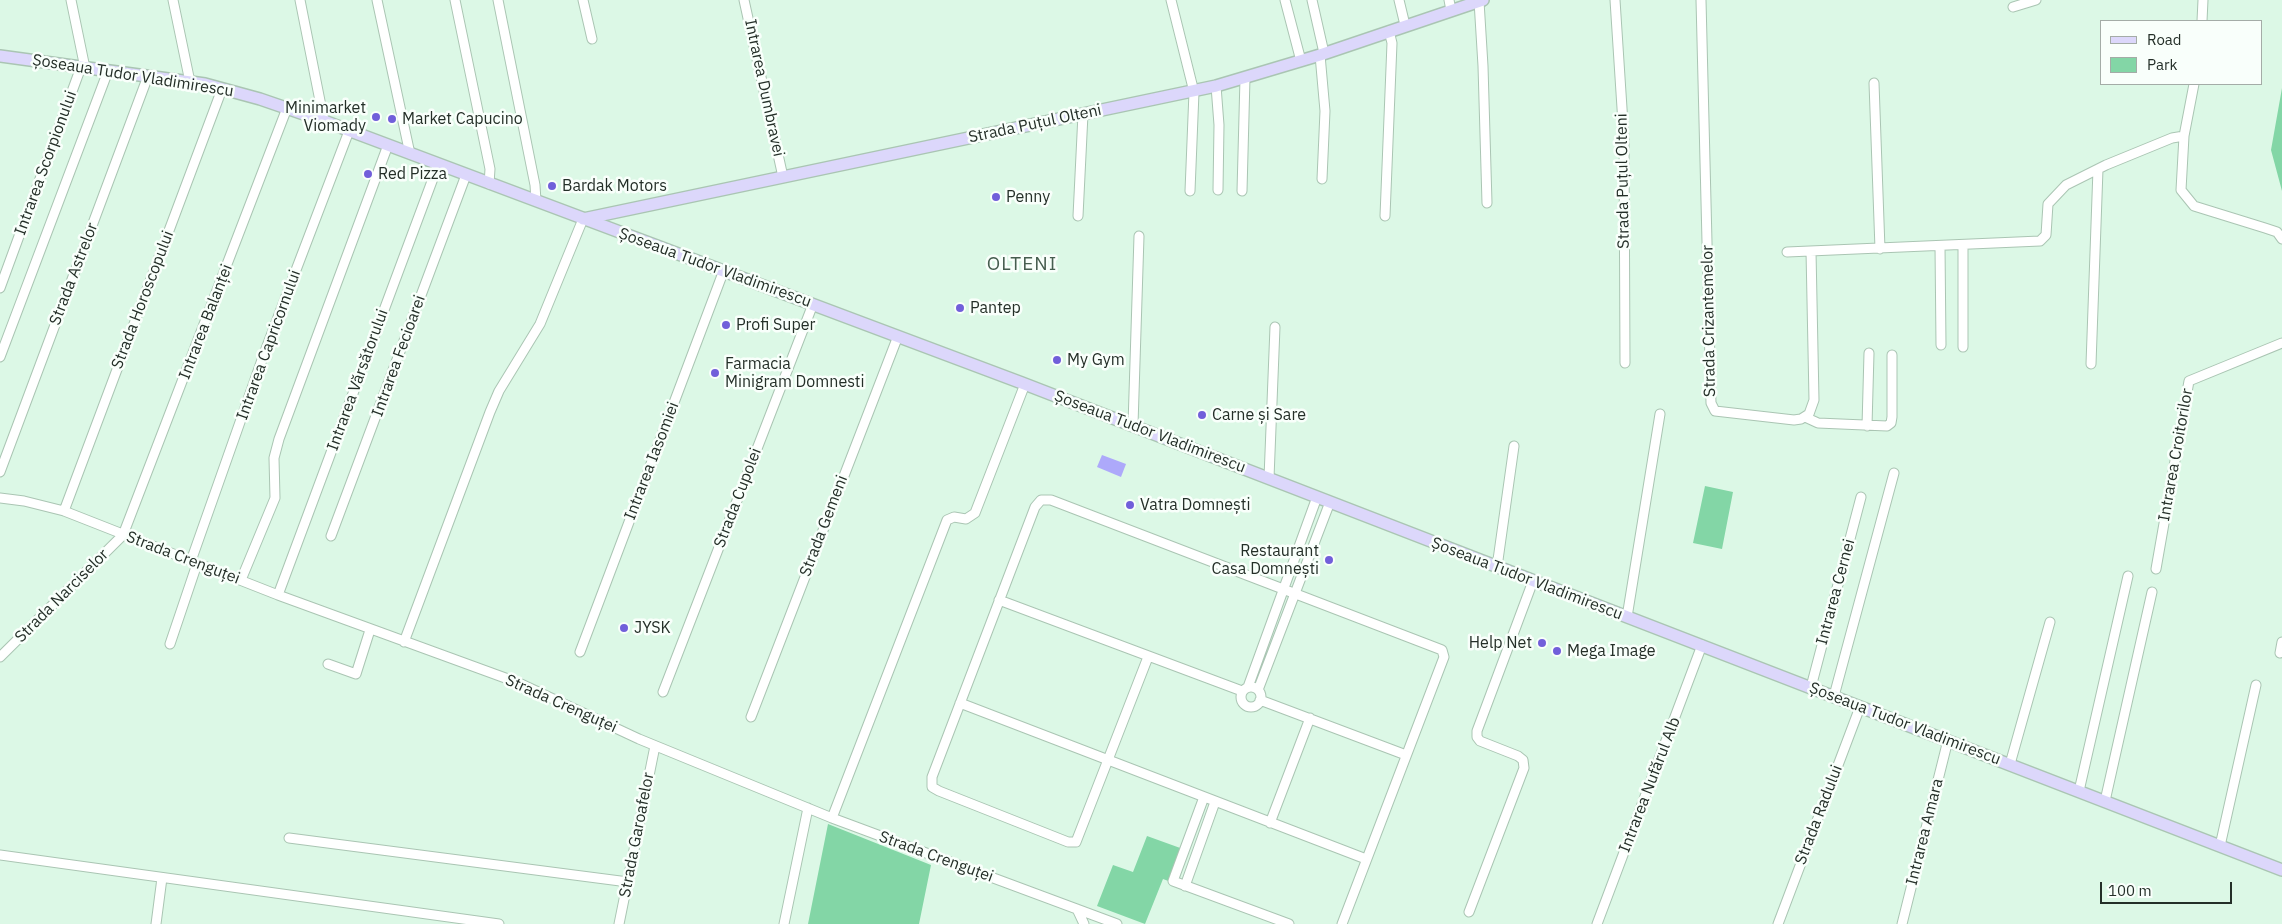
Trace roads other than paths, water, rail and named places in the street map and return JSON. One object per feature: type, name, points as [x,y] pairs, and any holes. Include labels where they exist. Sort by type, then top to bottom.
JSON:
[{"type":"main road","name":"Strada Puțul Olteni","points":[[582,219],[1194,92],[1322,54],[1405,25],[1450,5],[1481,1]]},
{"type":"main road","name":"Șoseaua Tudor Vladimirescu","points":[[0,56],[190,82],[222,89],[324,121],[466,176],[724,270],[1026,384],[2282,870]]},
{"type":"street","points":[[71,0],[83,67]]},
{"type":"street","points":[[173,0],[190,82]]},
{"type":"street","points":[[300,0],[324,121]]},
{"type":"street","points":[[377,0],[410,154]]},
{"type":"street","points":[[455,0],[490,169],[488,184]]},
{"type":"street","points":[[498,0],[535,185],[536,201]]},
{"type":"street","points":[[583,0],[592,39]]},
{"type":"street","name":"Intrarea Dumbravei","points":[[744,0],[783,177]]},
{"type":"street","points":[[1171,0],[1194,92],[1190,190]]},
{"type":"street","points":[[1285,0],[1301,61]]},
{"type":"street","points":[[1312,0],[1322,54],[1325,102],[1322,179]]},
{"type":"street","points":[[1399,0],[1405,25]]},
{"type":"street","name":"Strada Puțul Olteni","points":[[1616,0],[1624,139],[1625,362]]},
{"type":"street","name":"Strada Crizantemelor","points":[[1701,0],[1711,404],[1713,408],[1720,412],[1794,420],[1805,418],[1818,422],[1883,427],[1891,423],[1892,355]]},
{"type":"street","points":[[2013,8],[2036,0]]},
{"type":"street","points":[[2202,20],[2204,0]]},
{"type":"street","name":"Strada Puțul Olteni","points":[[1481,1],[1487,204]]},
{"type":"street","points":[[1385,216],[1392,43],[1389,30]]},
{"type":"street","name":"Intrarea Scorpionului","points":[[0,288],[83,67]]},
{"type":"street","points":[[0,358],[108,71]]},
{"type":"street","name":"Strada Astrelor","points":[[0,472],[148,76]]},
{"type":"street","points":[[1242,190],[1246,78]]},
{"type":"street","points":[[1874,83],[1880,249]]},
{"type":"street","points":[[2194,85],[2184,136],[2180,178],[2181,190],[2187,200],[2194,206],[2277,232],[2282,239]]},
{"type":"street","points":[[1216,86],[1219,125],[1218,190]]},
{"type":"street","name":"Strada Horoscopului","points":[[64,511],[222,89]]},
{"type":"street","name":"Intrarea Balanței","points":[[123,535],[287,108]]},
{"type":"street","points":[[1078,216],[1082,114]]},
{"type":"street","name":"Intrarea Capricornului","points":[[170,644],[194,563],[264,354],[349,131]]},
{"type":"street","points":[[1788,252],[2040,241],[2046,234],[2048,204],[2066,185],[2098,169],[2172,138],[2184,136]]},
{"type":"street","points":[[241,580],[274,498],[274,458],[279,439],[388,146]]},
{"type":"street","name":"Intrarea Vărsătorului","points":[[278,595],[438,165]]},
{"type":"street","points":[[2091,364],[2098,169]]},
{"type":"street","name":"Intrarea Fecioarei","points":[[331,536],[466,176]]},
{"type":"street","points":[[404,642],[490,412],[499,391],[540,324],[582,219]]},
{"type":"street","points":[[1133,425],[1138,236]]},
{"type":"street","points":[[1963,245],[1963,347]]},
{"type":"street","points":[[1940,246],[1941,345]]},
{"type":"street","points":[[1805,418],[1812,408],[1814,400],[1811,252]]},
{"type":"street","name":"Intrarea Iasomiei","points":[[580,652],[724,270]]},
{"type":"street","name":"Strada Cupolei","points":[[663,692],[813,304]]},
{"type":"street","points":[[1269,478],[1275,327]]},
{"type":"street","name":"Strada Gemeni","points":[[751,717],[898,336]]},
{"type":"street","name":"Intrarea Croitorilor","points":[[2156,569],[2189,381],[2282,343]]},
{"type":"street","points":[[1867,426],[1869,353]]},
{"type":"street","points":[[832,818],[947,520],[954,517],[966,519],[975,513],[1026,384]]},
{"type":"street","points":[[1627,617],[1660,414]]},
{"type":"street","points":[[1497,567],[1514,446]]},
{"type":"street","points":[[1834,696],[1894,474]]},
{"type":"street","points":[[1260,700],[1255,706],[1246,706],[1241,701],[1317,497]]},
{"type":"street","name":"Intrarea Cernei","points":[[1811,688],[1861,497]]},
{"type":"street","name":"Strada Crenguței","points":[[0,498],[24,501],[64,511],[370,630],[519,683],[655,746],[832,818],[1117,924]]},
{"type":"street","points":[[1148,658],[1078,839],[1074,843],[932,787],[931,782],[960,703],[1035,507],[1044,499],[1442,650],[1444,657],[1342,924]]},
{"type":"street","points":[[1260,700],[1258,690],[1330,502]]},
{"type":"street","name":"Strada Narciselor","points":[[0,657],[123,535]]},
{"type":"street","points":[[2079,791],[2128,576]]},
{"type":"street","points":[[1469,912],[1524,768],[1523,760],[1518,756],[1480,741],[1476,737],[1477,731],[1534,581]]},
{"type":"street","points":[[2105,801],[2152,592]]},
{"type":"street","points":[[1000,600],[1148,658],[1245,689],[1258,690]]},
{"type":"street","points":[[2010,764],[2050,622]]},
{"type":"street","points":[[328,664],[356,674],[370,630]]},
{"type":"street","points":[[1265,637],[1278,641]]},
{"type":"street","points":[[2280,653],[2282,642]]},
{"type":"street","name":"Intrarea Nufărul Alb","points":[[1597,924],[1702,645]]},
{"type":"street","points":[[2220,846],[2256,685]]},
{"type":"street","points":[[1260,700],[1406,755]]},
{"type":"street","points":[[960,703],[1366,859]]},
{"type":"street","name":"Strada Radului","points":[[1778,924],[1860,707]]},
{"type":"street","points":[[1270,823],[1310,718]]},
{"type":"street","name":"Intrarea Amara","points":[[1902,924],[1948,740]]},
{"type":"street","name":"Strada Garoafelor","points":[[619,924],[655,746]]},
{"type":"street","points":[[1204,797],[1173,881],[1289,924]]},
{"type":"street","points":[[1185,886],[1215,802]]},
{"type":"street","points":[[784,924],[808,808]]},
{"type":"street","points":[[289,838],[628,882]]},
{"type":"street","points":[[0,855],[499,924]]},
{"type":"street","points":[[156,924],[162,878]]},
{"type":"street","points":[[1077,909],[1084,924]]},
{"type":"place","name":"Minimarket Viomady","points":[[376,117]]},
{"type":"place","name":"Market Capucino","points":[[392,119]]},
{"type":"place","name":"Red Pizza","points":[[368,174]]},
{"type":"place","name":"Bardak Motors","points":[[552,186]]},
{"type":"place","name":"Penny","points":[[996,197]]},
{"type":"place","name":"Pantep","points":[[960,308]]},
{"type":"place","name":"Profi Super","points":[[726,325]]},
{"type":"place","name":"My Gym","points":[[1057,360]]},
{"type":"place","name":"Farmacia Minigram Domnesti","points":[[715,373]]},
{"type":"place","name":"Carne și Sare","points":[[1202,415]]},
{"type":"place","name":"Vatra Domnești","points":[[1130,505]]},
{"type":"place","name":"Restaurant Casa Domnești","points":[[1329,560]]},
{"type":"place","name":"JYSK","points":[[624,628]]},
{"type":"place","name":"Help Net","points":[[1542,643]]},
{"type":"place","name":"Mega Image","points":[[1557,651]]},
{"type":"district","name":"OLTENI","points":[[1022,265]]}]
